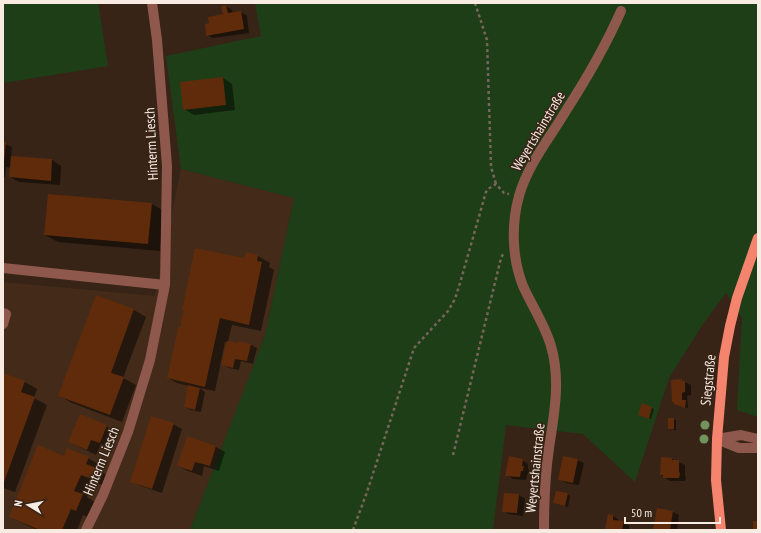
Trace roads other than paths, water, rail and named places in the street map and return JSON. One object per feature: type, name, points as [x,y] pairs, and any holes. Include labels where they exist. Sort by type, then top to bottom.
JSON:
[{"type":"main road","name":"Siegstraße","points":[[721,530],[716,480],[717,439],[724,357],[730,326],[746,271],[758,238]]},
{"type":"street","name":"Hinterm Liesch","points":[[86,530],[103,495],[130,425],[150,360],[165,285],[167,166],[157,40],[152,3]]},
{"type":"street","name":"Weyertshainstraße","points":[[544,530],[545,479],[555,403],[555,369],[546,330],[524,286],[516,258],[513,231],[519,197],[526,176],[538,154],[587,77],[621,11]]},
{"type":"street","points":[[3,268],[165,285]]},
{"type":"street","points":[[3,313],[6,314],[3,324]]},
{"type":"street","points":[[717,439],[741,435],[758,439]]},
{"type":"street","points":[[717,439],[739,448],[758,448]]}]
